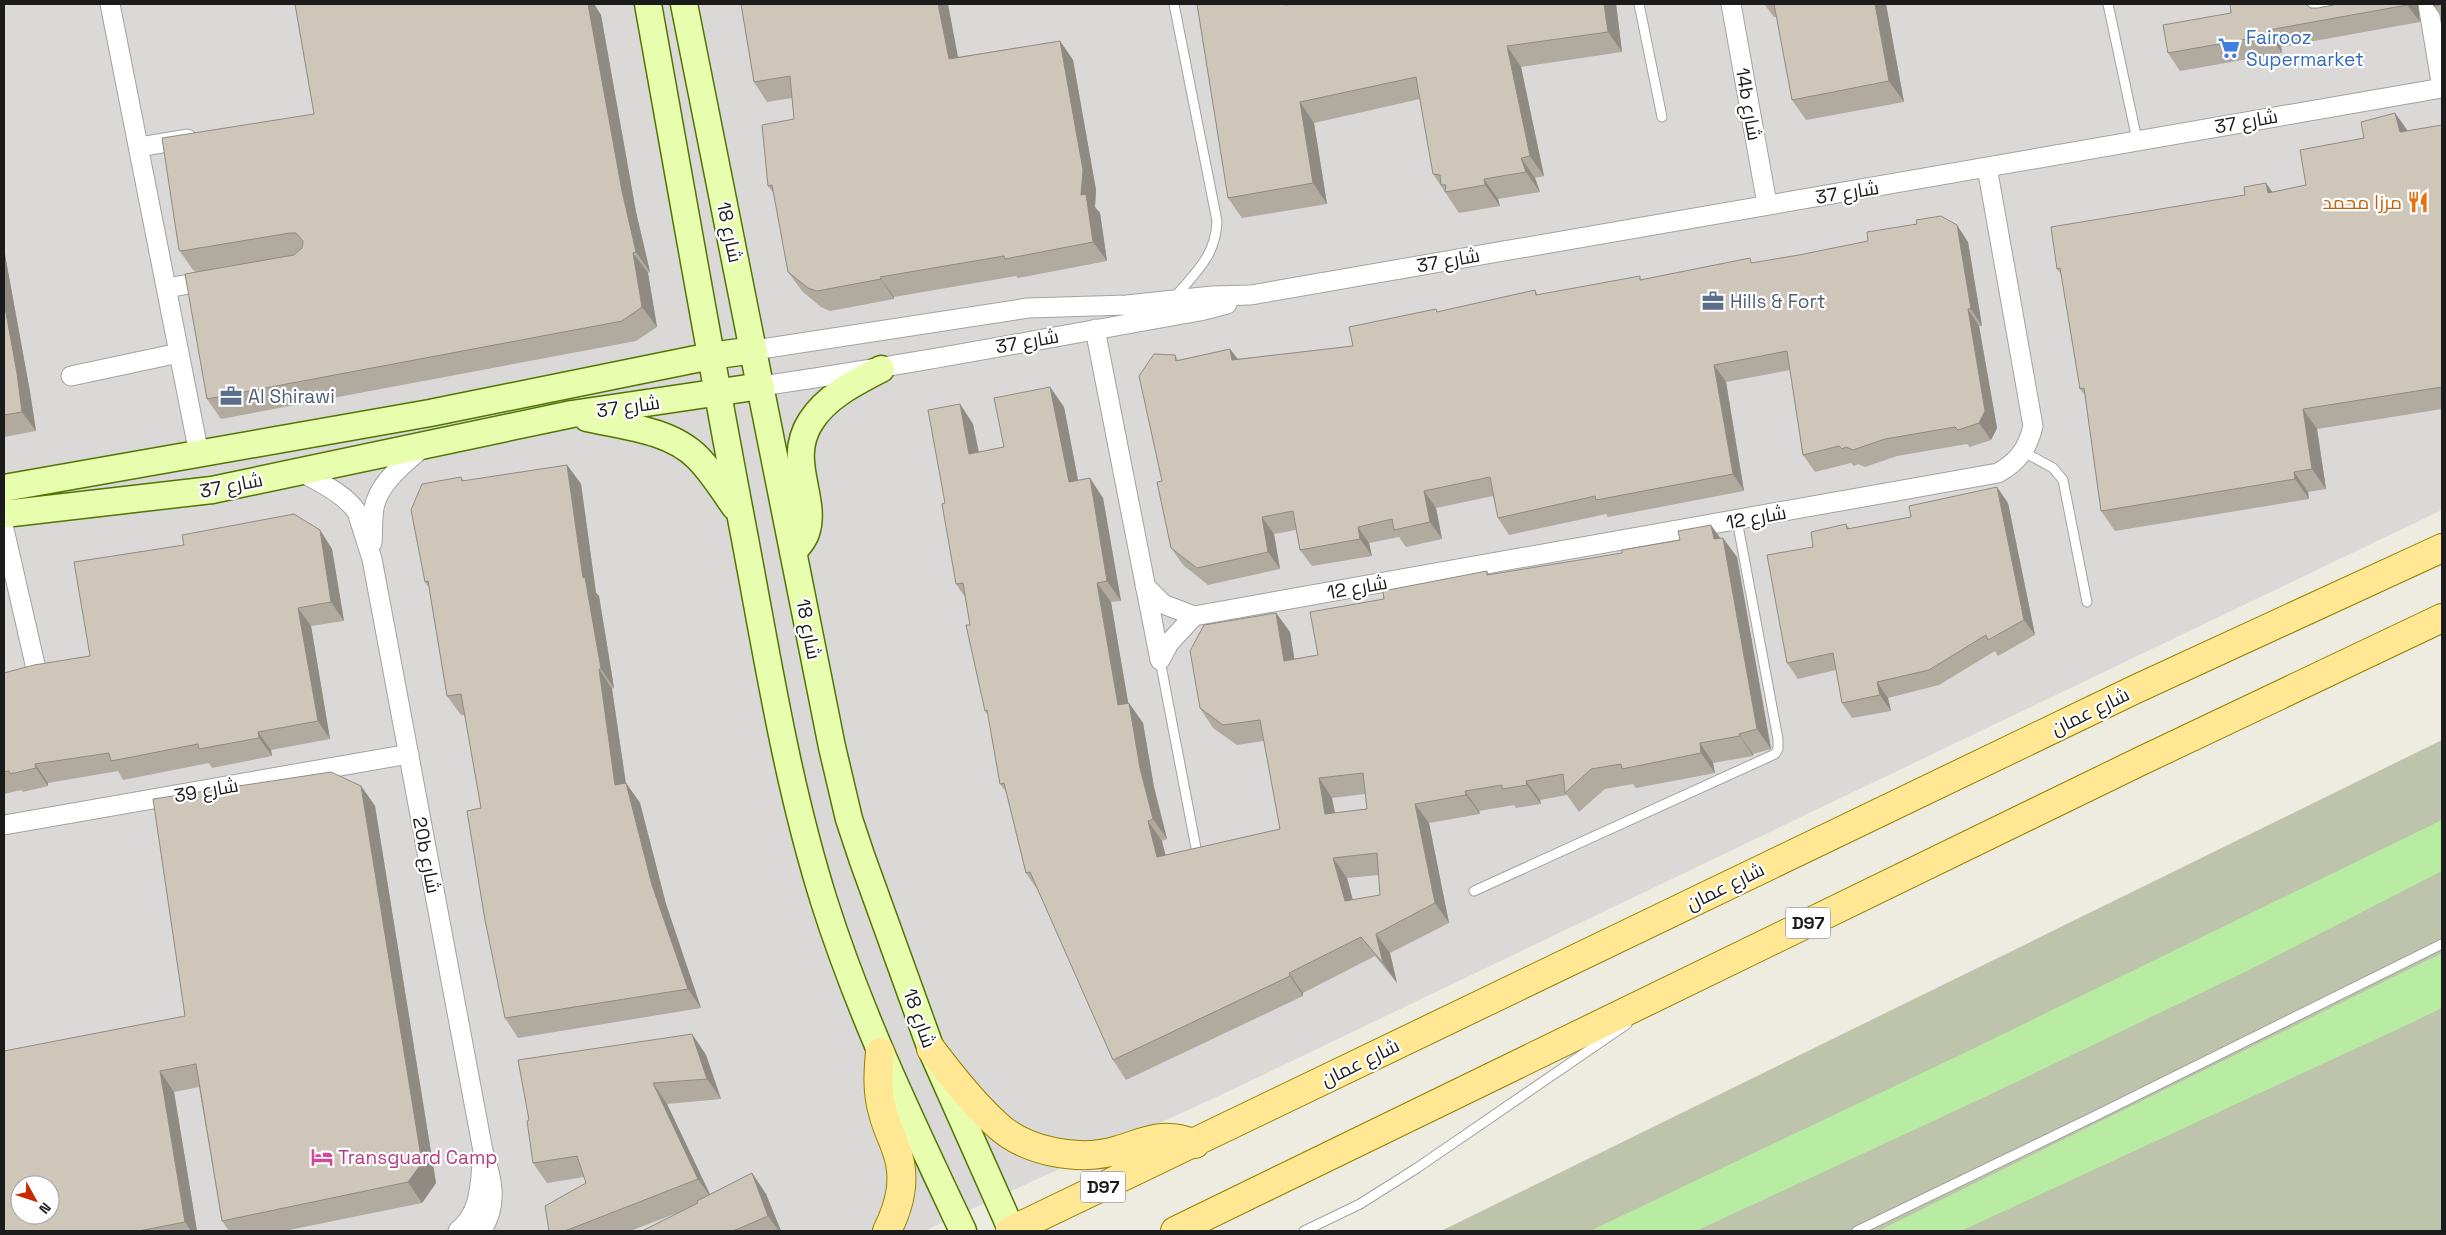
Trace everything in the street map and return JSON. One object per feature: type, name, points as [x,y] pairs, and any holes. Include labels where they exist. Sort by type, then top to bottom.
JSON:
[{"type":"main road","name":"شارع عمان","points":[[1011,1231],[2118,698],[2442,548]]},
{"type":"main road","name":"D97","points":[[1175,1231],[2152,756],[2442,618]]},
{"type":"main road","points":[[931,1049],[997,1126],[1044,1150],[1080,1156],[1100,1154],[1148,1139],[1161,1137],[1184,1139],[1195,1144]]},
{"type":"main road","points":[[880,1052],[878,1072],[880,1099],[883,1114],[897,1150],[902,1183],[900,1200],[887,1231]]},
{"type":"street","points":[[110,4],[199,454]]},
{"type":"street","points":[[648,4],[789,776],[850,977],[880,1052],[963,1231]]},
{"type":"street","name":"شارع 18","points":[[684,4],[840,783],[849,819],[931,1049],[1011,1231]]},
{"type":"street","name":"14b شارع","points":[[1731,4],[1767,204]]},
{"type":"street","points":[[2317,4],[2323,13],[2328,15],[2383,4]]},
{"type":"street","points":[[2428,4],[2442,88]]},
{"type":"street","name":"شارع 37","points":[[4,488],[430,413],[711,356],[1028,308],[1118,306],[1172,300],[1251,295],[2442,88]]},
{"type":"street","points":[[139,146],[206,136]]},
{"type":"street","name":"شارع 12","points":[[1194,616],[1988,476],[2007,468],[2024,452],[2033,426],[2031,405],[1987,168]]},
{"type":"street","points":[[167,288],[232,277]]},
{"type":"street","name":"شارع 37","points":[[4,514],[212,490],[572,414],[881,369],[1200,311],[1251,295]]},
{"type":"street","points":[[1095,329],[1160,660]]},
{"type":"street","points":[[70,376],[179,353]]},
{"type":"street","points":[[794,552],[803,540],[808,525],[800,460],[806,430],[821,408],[836,395],[881,369]]},
{"type":"street","points":[[572,414],[661,435],[679,444],[703,463],[740,516]]},
{"type":"street","name":"20b شارع","points":[[372,559],[373,516],[377,497],[392,476],[425,445]]},
{"type":"street","name":"20b شارع","points":[[300,472],[340,495],[353,506],[357,512],[372,559],[483,1151]]},
{"type":"street","points":[[4,529],[37,672]]},
{"type":"street","points":[[1145,586],[1163,604],[1194,616],[1168,644],[1160,660]]},
{"type":"street","name":"شارع 39","points":[[4,825],[409,754]]},
{"type":"street","points":[[458,1231],[468,1222],[478,1202],[483,1151]]},
{"type":"street","points":[[481,1231],[488,1222],[493,1199],[491,1176],[483,1151]]},
{"type":"lane","points":[[1172,300],[1207,260],[1213,249],[1217,222],[1174,4]]},
{"type":"lane","points":[[1639,4],[1662,117]]},
{"type":"lane","points":[[2108,4],[2137,140]]},
{"type":"lane","points":[[2024,452],[2053,468],[2063,480],[2087,602]]},
{"type":"lane","points":[[1474,891],[1775,754],[1778,749],[1778,739],[1738,520]]},
{"type":"lane","points":[[1160,660],[1196,848]]},
{"type":"lane","points":[[1857,1231],[2095,1116],[2442,944]]},
{"type":"lane","points":[[1304,1231],[1360,1204],[1417,1168],[1694,978]]},
{"type":"shaded area","points":[[4,4],[2442,4],[2442,510],[1223,1094],[924,1231],[4,1231]]},
{"type":"shaded area","points":[[2442,740],[2442,1231],[1441,1231]]},
{"type":"green space","points":[[2442,820],[2442,871],[2255,967],[1987,1096],[1696,1231],[1590,1231],[1962,1054]]},
{"type":"green space","points":[[2442,953],[2442,1008],[1961,1231],[1878,1231]]},
{"type":"building","points":[[295,4],[588,4],[622,191],[636,252],[633,253],[642,307],[622,321],[207,399],[185,274],[294,255],[302,248],[303,241],[296,233],[290,233],[179,250],[162,138],[314,114]]},
{"type":"building","points":[[741,4],[938,4],[949,59],[1060,41],[1083,170],[1081,195],[1086,194],[1093,242],[1005,259],[1004,256],[880,277],[881,279],[817,291],[808,288],[788,272],[772,185],[768,186],[762,125],[794,119],[790,76],[754,82]]},
{"type":"building","points":[[1197,4],[1604,4],[1608,32],[1507,46],[1530,156],[1521,158],[1526,172],[1484,179],[1485,185],[1445,192],[1446,185],[1441,185],[1440,175],[1433,174],[1416,77],[1300,102],[1313,183],[1228,198]]},
{"type":"building","points":[[1774,4],[1875,4],[1889,81],[1792,100]]},
{"type":"building","points":[[2230,4],[2305,4],[2311,8],[2338,4],[2407,5],[2269,30],[2270,35],[2168,53],[2163,25],[2231,13]]},
{"type":"building","points":[[2395,113],[2400,132],[2442,125],[2442,387],[2303,409],[2312,469],[2294,472],[2295,479],[2101,511],[2084,388],[2080,389],[2060,268],[2057,269],[2051,227],[2245,195],[2244,187],[2266,183],[2268,193],[2306,185],[2300,150],[2364,138],[2361,122]]},
{"type":"building","points":[[1941,216],[1957,225],[1971,309],[1968,309],[1985,411],[1979,423],[1958,430],[1955,427],[1885,439],[1853,450],[1846,447],[1842,449],[1839,446],[1803,455],[1787,351],[1714,365],[1733,474],[1596,500],[1595,496],[1498,518],[1490,477],[1424,491],[1430,522],[1394,530],[1392,519],[1358,527],[1360,539],[1300,550],[1293,511],[1262,517],[1268,552],[1197,568],[1171,548],[1157,482],[1162,481],[1139,376],[1154,354],[1175,355],[1176,361],[1230,349],[1232,360],[1353,346],[1349,327],[1436,309],[1437,312],[1535,290],[1536,295],[1640,276],[1640,280],[1750,258],[1751,263],[1799,255],[1868,241],[1867,232],[1917,224],[1916,220]]},
{"type":"building","points":[[4,302],[22,412],[4,415]]},
{"type":"building","points":[[1050,387],[1069,482],[1090,478],[1107,581],[1097,583],[1118,705],[1129,703],[1140,768],[1153,819],[1148,821],[1157,857],[1280,829],[1260,720],[1223,725],[1200,708],[1190,651],[1204,625],[1276,613],[1284,661],[1318,655],[1310,612],[1384,599],[1383,591],[1487,571],[1487,575],[1622,553],[1622,550],[1680,540],[1678,531],[1711,525],[1714,539],[1723,538],[1757,729],[1739,734],[1740,736],[1700,743],[1701,753],[1622,769],[1621,764],[1591,769],[1565,793],[1563,774],[1526,781],[1527,785],[1502,789],[1502,785],[1465,791],[1466,795],[1415,804],[1435,903],[1376,934],[1383,963],[1361,937],[1289,973],[1290,976],[1113,1060],[1030,872],[1026,873],[1004,783],[1000,784],[987,710],[985,711],[966,625],[970,625],[963,583],[956,584],[942,504],[945,503],[928,410],[960,404],[969,454],[1004,447],[994,398]],"holes":[[[1363,773],[1367,809],[1325,814],[1319,778]],[[1377,853],[1380,895],[1345,901],[1333,858]]]},
{"type":"building","points":[[567,465],[583,578],[585,577],[601,669],[599,669],[615,785],[626,783],[652,885],[688,989],[505,1018],[485,920],[467,811],[481,808],[461,694],[447,696],[428,581],[425,582],[411,510],[422,484],[461,477],[462,481]]},
{"type":"building","points":[[1997,487],[2024,620],[1988,640],[1986,635],[1929,670],[1877,682],[1880,695],[1842,703],[1833,653],[1787,663],[1767,555],[1813,547],[1811,532],[1846,524],[1847,529],[1911,517],[1909,506]]},
{"type":"building","points":[[294,514],[320,530],[331,602],[298,608],[318,721],[258,732],[259,738],[199,749],[198,744],[111,761],[109,753],[35,764],[36,768],[10,774],[9,771],[4,772],[4,673],[34,665],[90,656],[74,562],[184,545],[182,535]]},
{"type":"building","points":[[331,772],[361,786],[422,1163],[408,1182],[222,1221],[196,1064],[160,1071],[185,1222],[139,1231],[4,1231],[4,1051],[185,1016],[153,799]]},
{"type":"building","points":[[692,1034],[707,1079],[653,1083],[698,1179],[565,1231],[549,1231],[545,1206],[586,1183],[577,1156],[533,1163],[527,1121],[529,1120],[518,1060]]},
{"type":"building","points":[[752,1173],[768,1216],[733,1231],[642,1231],[698,1203],[697,1201]]},
{"type":"place","name":"Fairooz Supermarket","points":[[2229,48]]},
{"type":"place","name":"مرزا محمد","points":[[2418,202]]},
{"type":"place","name":"Hills & Fort","points":[[1713,301]]},
{"type":"place","name":"Al Shirawi","points":[[231,396]]},
{"type":"place","name":"Transguard Camp","points":[[322,1157]]}]
